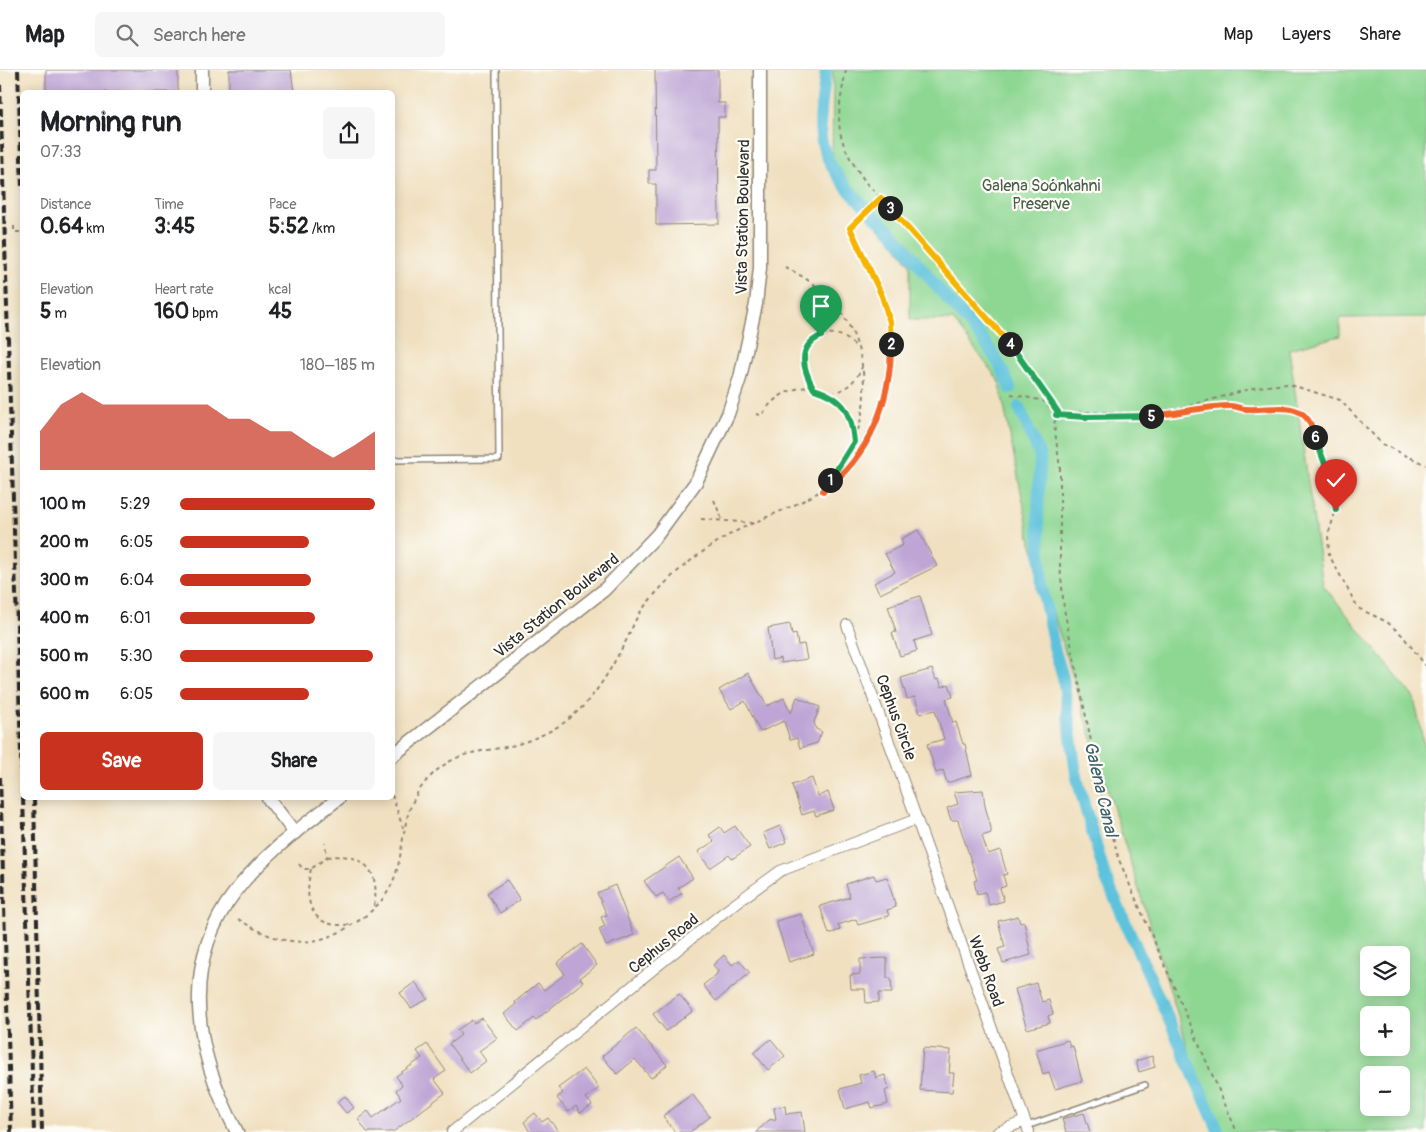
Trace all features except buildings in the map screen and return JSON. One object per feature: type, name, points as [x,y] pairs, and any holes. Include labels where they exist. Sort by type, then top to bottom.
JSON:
[{"type":"street","points":[[202,70],[202,90]]},
{"type":"street","name":"Vista Station Boulevard","points":[[395,754],[604,590],[656,535],[696,482],[728,414],[740,378],[756,304],[760,268],[760,70]]},
{"type":"street","name":"Cephus Circle","points":[[847,625],[917,820]]},
{"type":"street","points":[[270,800],[295,833]]},
{"type":"street","points":[[237,1132],[206,1057],[199,1026],[200,968],[215,924],[235,891],[295,833],[336,800]]},
{"type":"street","name":"Webb Road","points":[[917,820],[1027,1126]]},
{"type":"street","name":"Cephus Road","points":[[452,1132],[724,912],[780,871],[917,820]]},
{"type":"street","points":[[998,1132],[1027,1126]]},
{"type":"lane","points":[[395,460],[499,459],[496,70]]},
{"type":"lane","points":[[1027,1126],[1145,1085]]},
{"type":"path","points":[[846,70],[840,101],[838,127],[848,158],[867,184],[998,329],[1030,370],[1058,412]]},
{"type":"path","points":[[238,919],[264,935],[288,941],[314,941],[334,935],[353,924],[374,908],[386,895],[392,882],[404,830],[405,817],[413,799],[427,779],[440,767],[468,752],[514,745],[536,738],[564,722],[586,704],[602,685],[638,615],[658,591],[700,553],[755,522],[794,507],[823,491],[837,480],[857,457],[873,430],[888,384],[891,359],[890,322],[872,270],[852,236],[850,228],[881,198]]},
{"type":"path","points":[[14,226],[14,232],[20,232]]},
{"type":"path","points":[[785,267],[815,286],[838,308],[852,331],[860,350],[864,397],[861,419],[854,442],[823,491]]},
{"type":"path","points":[[814,389],[807,377],[803,361],[804,351],[815,339],[828,334],[836,334],[848,339],[860,350]]},
{"type":"path","points":[[828,393],[848,386],[857,377],[862,367]]},
{"type":"path","points":[[1058,412],[1145,413],[1178,409],[1257,387],[1288,384],[1340,400],[1382,444],[1426,465]]},
{"type":"path","points":[[756,414],[762,415],[768,404],[778,395],[793,389],[814,389],[828,393],[835,396],[849,415],[854,442]]},
{"type":"path","points":[[1011,394],[1044,401],[1056,415],[1086,417],[1176,414],[1232,406],[1246,409],[1280,406],[1298,412],[1312,424],[1316,442],[1332,483],[1336,510],[1328,535],[1329,554],[1358,608],[1394,629],[1417,653],[1426,666]]},
{"type":"path","points":[[1058,412],[1054,424],[1060,468],[1060,565],[1064,608],[1118,860],[1237,1132]]},
{"type":"path","points":[[714,500],[723,522]]},
{"type":"path","points":[[701,519],[723,522],[755,522]]},
{"type":"path","points":[[394,800],[404,830]]},
{"type":"path","points":[[325,843],[327,857]]},
{"type":"path","points":[[299,864],[304,869],[311,869],[327,857],[352,856],[367,866],[375,884],[374,908]]},
{"type":"path","points":[[311,869],[307,892],[308,903],[313,911],[332,925],[353,924]]},
{"type":"green space","name":"Galena Soónkahni Preserve","points":[[833,70],[1426,70],[1426,278],[1424,291],[1426,317],[1340,318],[1340,336],[1289,349],[1323,585],[1414,698],[1426,754],[1426,1132],[1214,1132],[1031,542],[999,381],[953,320],[910,320],[910,264],[832,160]]},
{"type":"waterway","name":"Galena Canal","points":[[826,70],[820,127],[823,146],[828,160],[844,185],[896,237],[988,346],[1004,373],[1010,388]]},
{"type":"waterway","name":"Galena Canal","points":[[1019,407],[1040,456],[1038,513],[1042,587],[1054,647],[1063,677],[1076,774],[1084,804],[1106,879],[1219,1132]]},
{"type":"railway","points":[[18,70],[20,129]]},
{"type":"railway","points":[[0,84],[20,721]]},
{"type":"railway","points":[[0,777],[11,1132]]},
{"type":"railway","points":[[23,800],[34,1132]]},
{"type":"railway","points":[[34,800],[42,1132]]},
{"type":"route","points":[[821,336],[809,344],[804,351],[803,361],[807,377],[814,389],[835,396],[843,405],[849,415],[854,442],[823,491],[837,480],[857,457],[873,430],[888,384],[891,359],[890,322],[872,270],[852,236],[850,228],[881,198],[998,329],[1030,370],[1058,412],[1056,415],[1086,417],[1149,416],[1232,406],[1246,409],[1280,406],[1298,412],[1312,424],[1316,442],[1332,483],[1336,510]]}]
